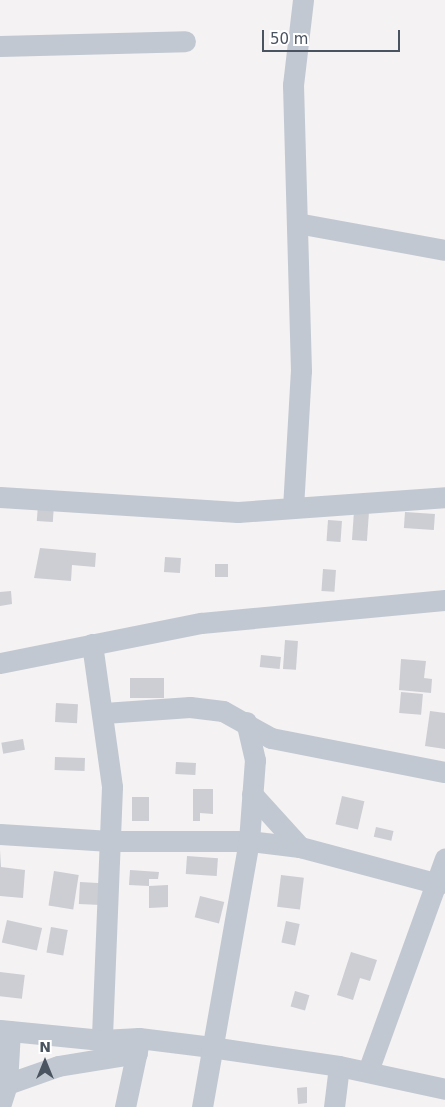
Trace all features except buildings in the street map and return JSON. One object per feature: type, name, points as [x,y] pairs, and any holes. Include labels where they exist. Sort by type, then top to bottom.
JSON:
[{"type":"street","points":[[293,508],[301,370],[293,85],[303,0]]},
{"type":"street","points":[[0,46],[185,41]]},
{"type":"street","points":[[297,223],[445,250]]},
{"type":"street","points":[[0,496],[230,512],[445,497]]},
{"type":"street","points":[[0,663],[202,623],[445,600]]},
{"type":"street","points":[[92,644],[104,713],[112,787],[102,1040]]},
{"type":"street","points":[[104,713],[190,707],[222,710],[271,738],[445,772]]},
{"type":"street","points":[[202,1107],[211,1047],[249,840],[255,760],[246,722]]},
{"type":"street","points":[[255,760],[271,738]]},
{"type":"street","points":[[252,794],[300,848]]},
{"type":"street","points":[[0,834],[110,841],[249,840],[300,848],[439,884]]},
{"type":"street","points":[[368,1071],[439,884],[445,858]]},
{"type":"street","points":[[0,1106],[7,1084],[5,1030],[102,1040],[138,1046],[211,1047],[368,1071],[445,1089]]},
{"type":"street","points":[[7,1084],[58,1066],[138,1046]]},
{"type":"street","points":[[125,1107],[138,1046]]},
{"type":"street","points":[[334,1107],[338,1066]]}]
